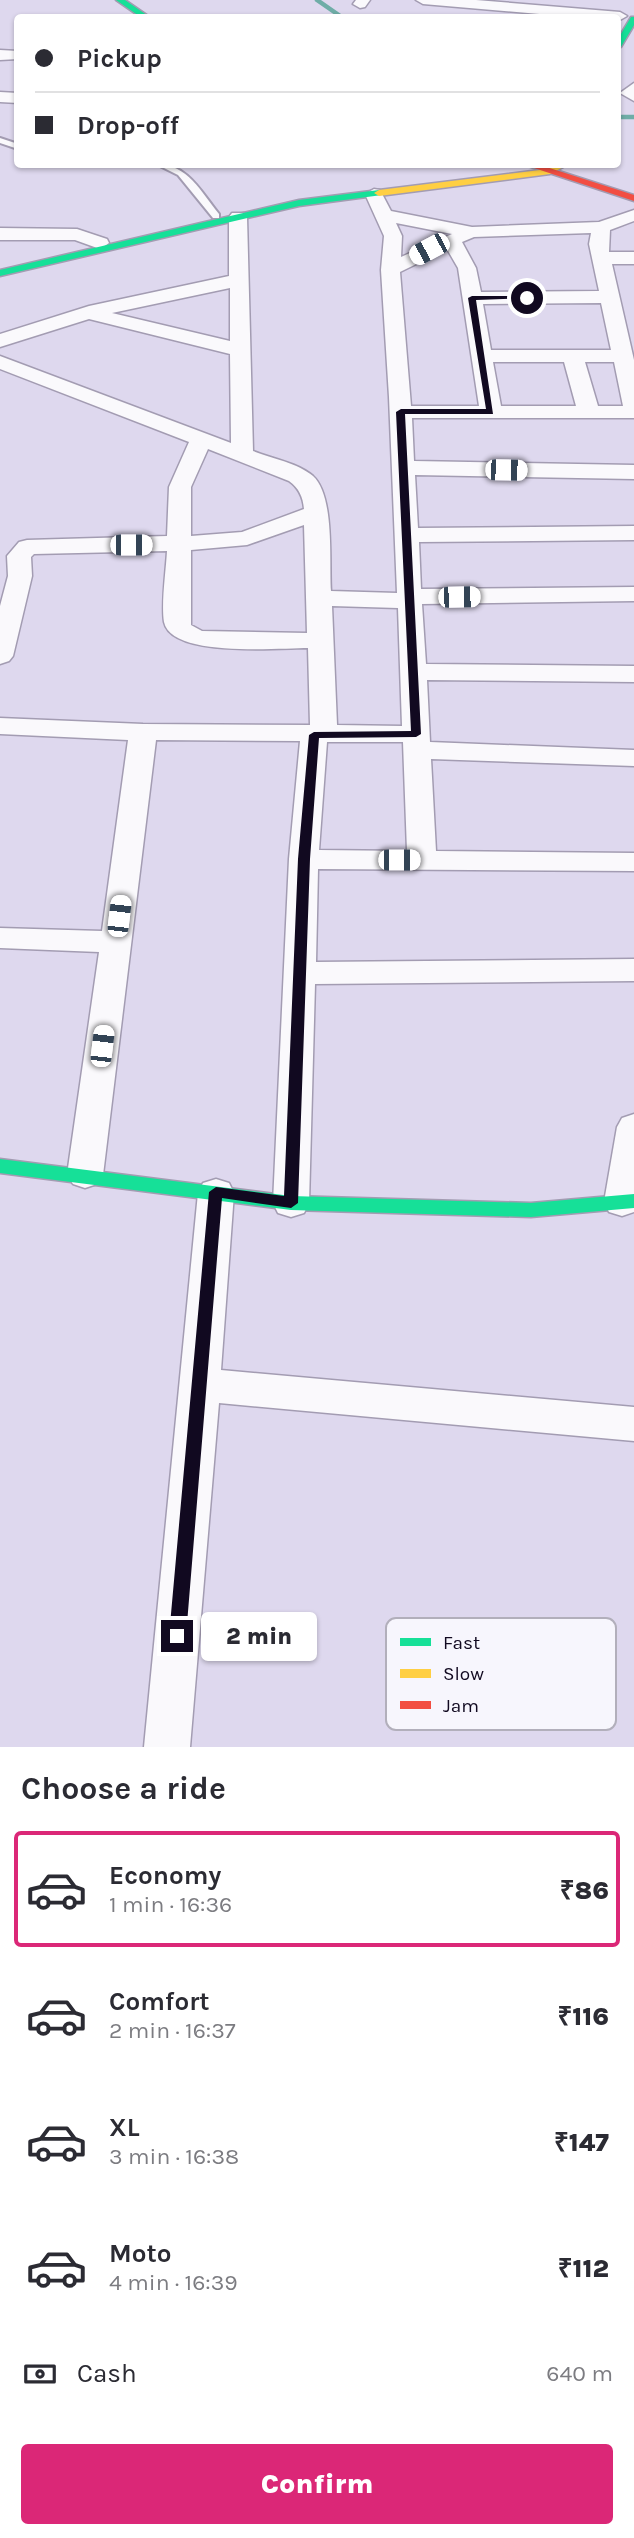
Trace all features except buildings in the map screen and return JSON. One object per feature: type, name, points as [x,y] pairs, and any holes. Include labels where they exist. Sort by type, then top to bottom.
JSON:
[{"type":"main road","points":[[120,0],[153,14]]},
{"type":"main road","points":[[143,0],[154,14]]},
{"type":"main road","points":[[624,19],[631,0]]},
{"type":"main road","points":[[0,267],[297,197],[441,182],[535,168]]},
{"type":"main road","points":[[553,168],[634,198]]},
{"type":"main road","points":[[556,168],[634,187]]},
{"type":"main road","points":[[0,273],[299,204],[379,204],[441,182]]},
{"type":"main road","points":[[0,1166],[291,1203],[531,1210],[628,1201]]},
{"type":"street","points":[[420,3],[559,14]]},
{"type":"street","points":[[634,88],[628,93],[634,96]]},
{"type":"street","points":[[379,204],[472,232],[601,228],[634,215]]},
{"type":"street","points":[[379,204],[393,236],[390,270],[401,412],[422,860]]},
{"type":"street","points":[[238,218],[242,455]]},
{"type":"street","points":[[601,228],[598,243],[634,406]]},
{"type":"street","points":[[390,270],[472,232]]},
{"type":"street","points":[[0,234],[77,235],[100,243]]},
{"type":"street","points":[[452,240],[467,268],[491,412]]},
{"type":"street","points":[[601,258],[634,258]]},
{"type":"street","points":[[0,341],[87,312],[239,280]]},
{"type":"street","points":[[472,298],[610,297]]},
{"type":"street","points":[[87,312],[240,350]]},
{"type":"street","points":[[480,347],[621,346]]},
{"type":"street","points":[[480,347],[573,356],[621,346]]},
{"type":"street","points":[[573,356],[589,412]]},
{"type":"street","points":[[0,362],[306,481],[315,500],[321,641],[319,735],[304,859],[291,1203]]},
{"type":"street","points":[[401,412],[634,412]]},
{"type":"street","points":[[201,439],[181,480],[178,545],[179,629],[189,636],[201,639],[321,641]]},
{"type":"street","points":[[403,468],[634,472]]},
{"type":"street","points":[[0,656],[20,576],[19,556],[27,547],[178,545],[247,538],[316,513]]},
{"type":"street","points":[[407,535],[634,533]]},
{"type":"street","points":[[319,598],[410,599],[634,594]]},
{"type":"street","points":[[413,672],[634,674]]},
{"type":"street","points":[[0,726],[319,735],[634,758]]},
{"type":"street","points":[[85,1175],[143,732]]},
{"type":"street","points":[[304,859],[634,862]]},
{"type":"street","points":[[0,938],[116,942]]},
{"type":"street","points":[[301,974],[634,970]]},
{"type":"street","points":[[628,1201],[634,1127]]},
{"type":"street","points":[[167,1747],[216,1192]]},
{"type":"street","points":[[201,1385],[634,1424]]},
{"type":"lane","points":[[169,168],[181,173],[216,216]]},
{"type":"waterway","points":[[317,0],[337,14]]},
{"type":"waterway","points":[[621,117],[634,117]]},
{"type":"traffic: fast","points":[[120,0],[142,14]]},
{"type":"traffic: fast","points":[[621,40],[634,19]]},
{"type":"traffic: fast","points":[[0,273],[299,203],[379,193]]},
{"type":"traffic: fast","points":[[0,1166],[291,1203],[531,1210],[634,1201]]},
{"type":"traffic: slow","points":[[379,193],[556,168]]},
{"type":"traffic: jam","points":[[539,168],[634,198]]},
{"type":"route","points":[[177,1636],[216,1192],[291,1203],[304,859],[314,735],[416,734],[401,412],[491,412],[472,298],[527,298]]}]
